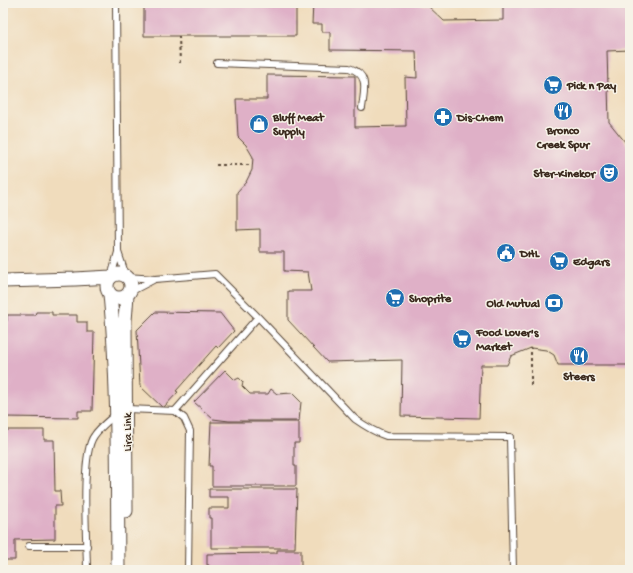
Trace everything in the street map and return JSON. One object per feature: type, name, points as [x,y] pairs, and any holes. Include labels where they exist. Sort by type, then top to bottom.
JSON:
[{"type":"street","points":[[3,281],[112,277],[120,274],[127,277],[131,282],[131,287],[128,294],[118,298],[110,292],[75,279]]},
{"type":"street","points":[[110,292],[107,285],[112,277]]},
{"type":"street","name":"Lira Link","points":[[110,292],[122,411],[126,570]]},
{"type":"street","name":"Lira Link","points":[[118,570],[125,321],[128,294]]},
{"type":"lane","points":[[112,277],[118,252],[116,3]]},
{"type":"lane","points":[[217,63],[349,68],[356,70],[364,79],[362,108]]},
{"type":"lane","points":[[118,252],[127,277],[155,279],[215,274],[258,316],[355,419],[373,431],[386,436],[510,437],[513,570]]},
{"type":"lane","points":[[128,294],[155,279]]},
{"type":"lane","points":[[175,411],[258,316]]},
{"type":"lane","points":[[122,411],[175,411],[184,418],[190,430],[188,570]]},
{"type":"lane","name":"Lira Link","points":[[87,570],[85,505],[89,450],[93,437],[122,411]]},
{"type":"lane","points":[[30,546],[87,546]]},
{"type":"path","points":[[179,36],[180,63]]},
{"type":"path","points":[[216,165],[252,165]]},
{"type":"path","points":[[531,348],[531,385]]},
{"type":"building","points":[[144,3],[296,3],[296,36],[144,36]]},
{"type":"building","points":[[313,3],[421,3],[421,5],[427,5],[444,21],[503,20],[503,3],[630,3],[630,50],[607,51],[609,122],[630,148],[630,365],[558,365],[554,355],[546,350],[531,348],[511,356],[507,365],[481,365],[479,418],[401,416],[402,360],[327,362],[288,320],[288,291],[311,291],[308,272],[284,271],[284,252],[260,252],[260,229],[237,230],[237,192],[246,182],[252,170],[253,157],[246,145],[238,137],[236,99],[267,99],[267,75],[355,76],[355,127],[406,126],[405,77],[417,78],[416,51],[330,50],[330,32],[322,32],[322,24],[312,24]]},
{"type":"building","points":[[36,312],[52,312],[52,315],[77,315],[77,322],[87,322],[87,332],[94,332],[92,411],[78,411],[78,418],[5,417],[6,411],[3,411],[3,321],[7,321],[7,315],[35,315]]},
{"type":"building","points":[[155,312],[220,313],[234,331],[218,348],[216,346],[163,408],[140,386],[137,330]]},
{"type":"building","points":[[225,370],[235,380],[239,378],[243,382],[242,386],[250,394],[268,394],[271,389],[277,394],[292,393],[301,402],[299,421],[229,421],[213,419],[194,402]]},
{"type":"building","points":[[211,422],[299,422],[299,443],[294,443],[296,486],[212,486],[212,466],[209,466]]},
{"type":"building","points":[[3,430],[44,430],[44,440],[54,440],[55,491],[60,491],[61,506],[55,506],[55,539],[15,540],[15,560],[3,560]]},
{"type":"building","points":[[209,489],[297,489],[295,548],[211,548],[211,518],[209,518],[209,508],[229,508],[229,497],[209,497]]},
{"type":"building","points":[[277,550],[301,550],[301,570],[209,570],[209,565],[207,565],[207,554],[277,553]]},
{"type":"place","name":"Pick n Pay","points":[[553,85]]},
{"type":"place","name":"Bronco Creek Spur","points":[[563,111]]},
{"type":"place","name":"Dis-Chem","points":[[443,117]]},
{"type":"place","name":"Bluff Meat Supply","points":[[259,124]]},
{"type":"place","name":"Ster-Kinekor","points":[[609,173]]},
{"type":"place","name":"DHL","points":[[506,253]]},
{"type":"place","name":"Edgars","points":[[559,261]]},
{"type":"place","name":"Shoprite","points":[[395,298]]},
{"type":"place","name":"Old Mutual","points":[[554,303]]},
{"type":"place","name":"Food Lover's Market","points":[[462,339]]},
{"type":"place","name":"Steers","points":[[579,356]]}]
